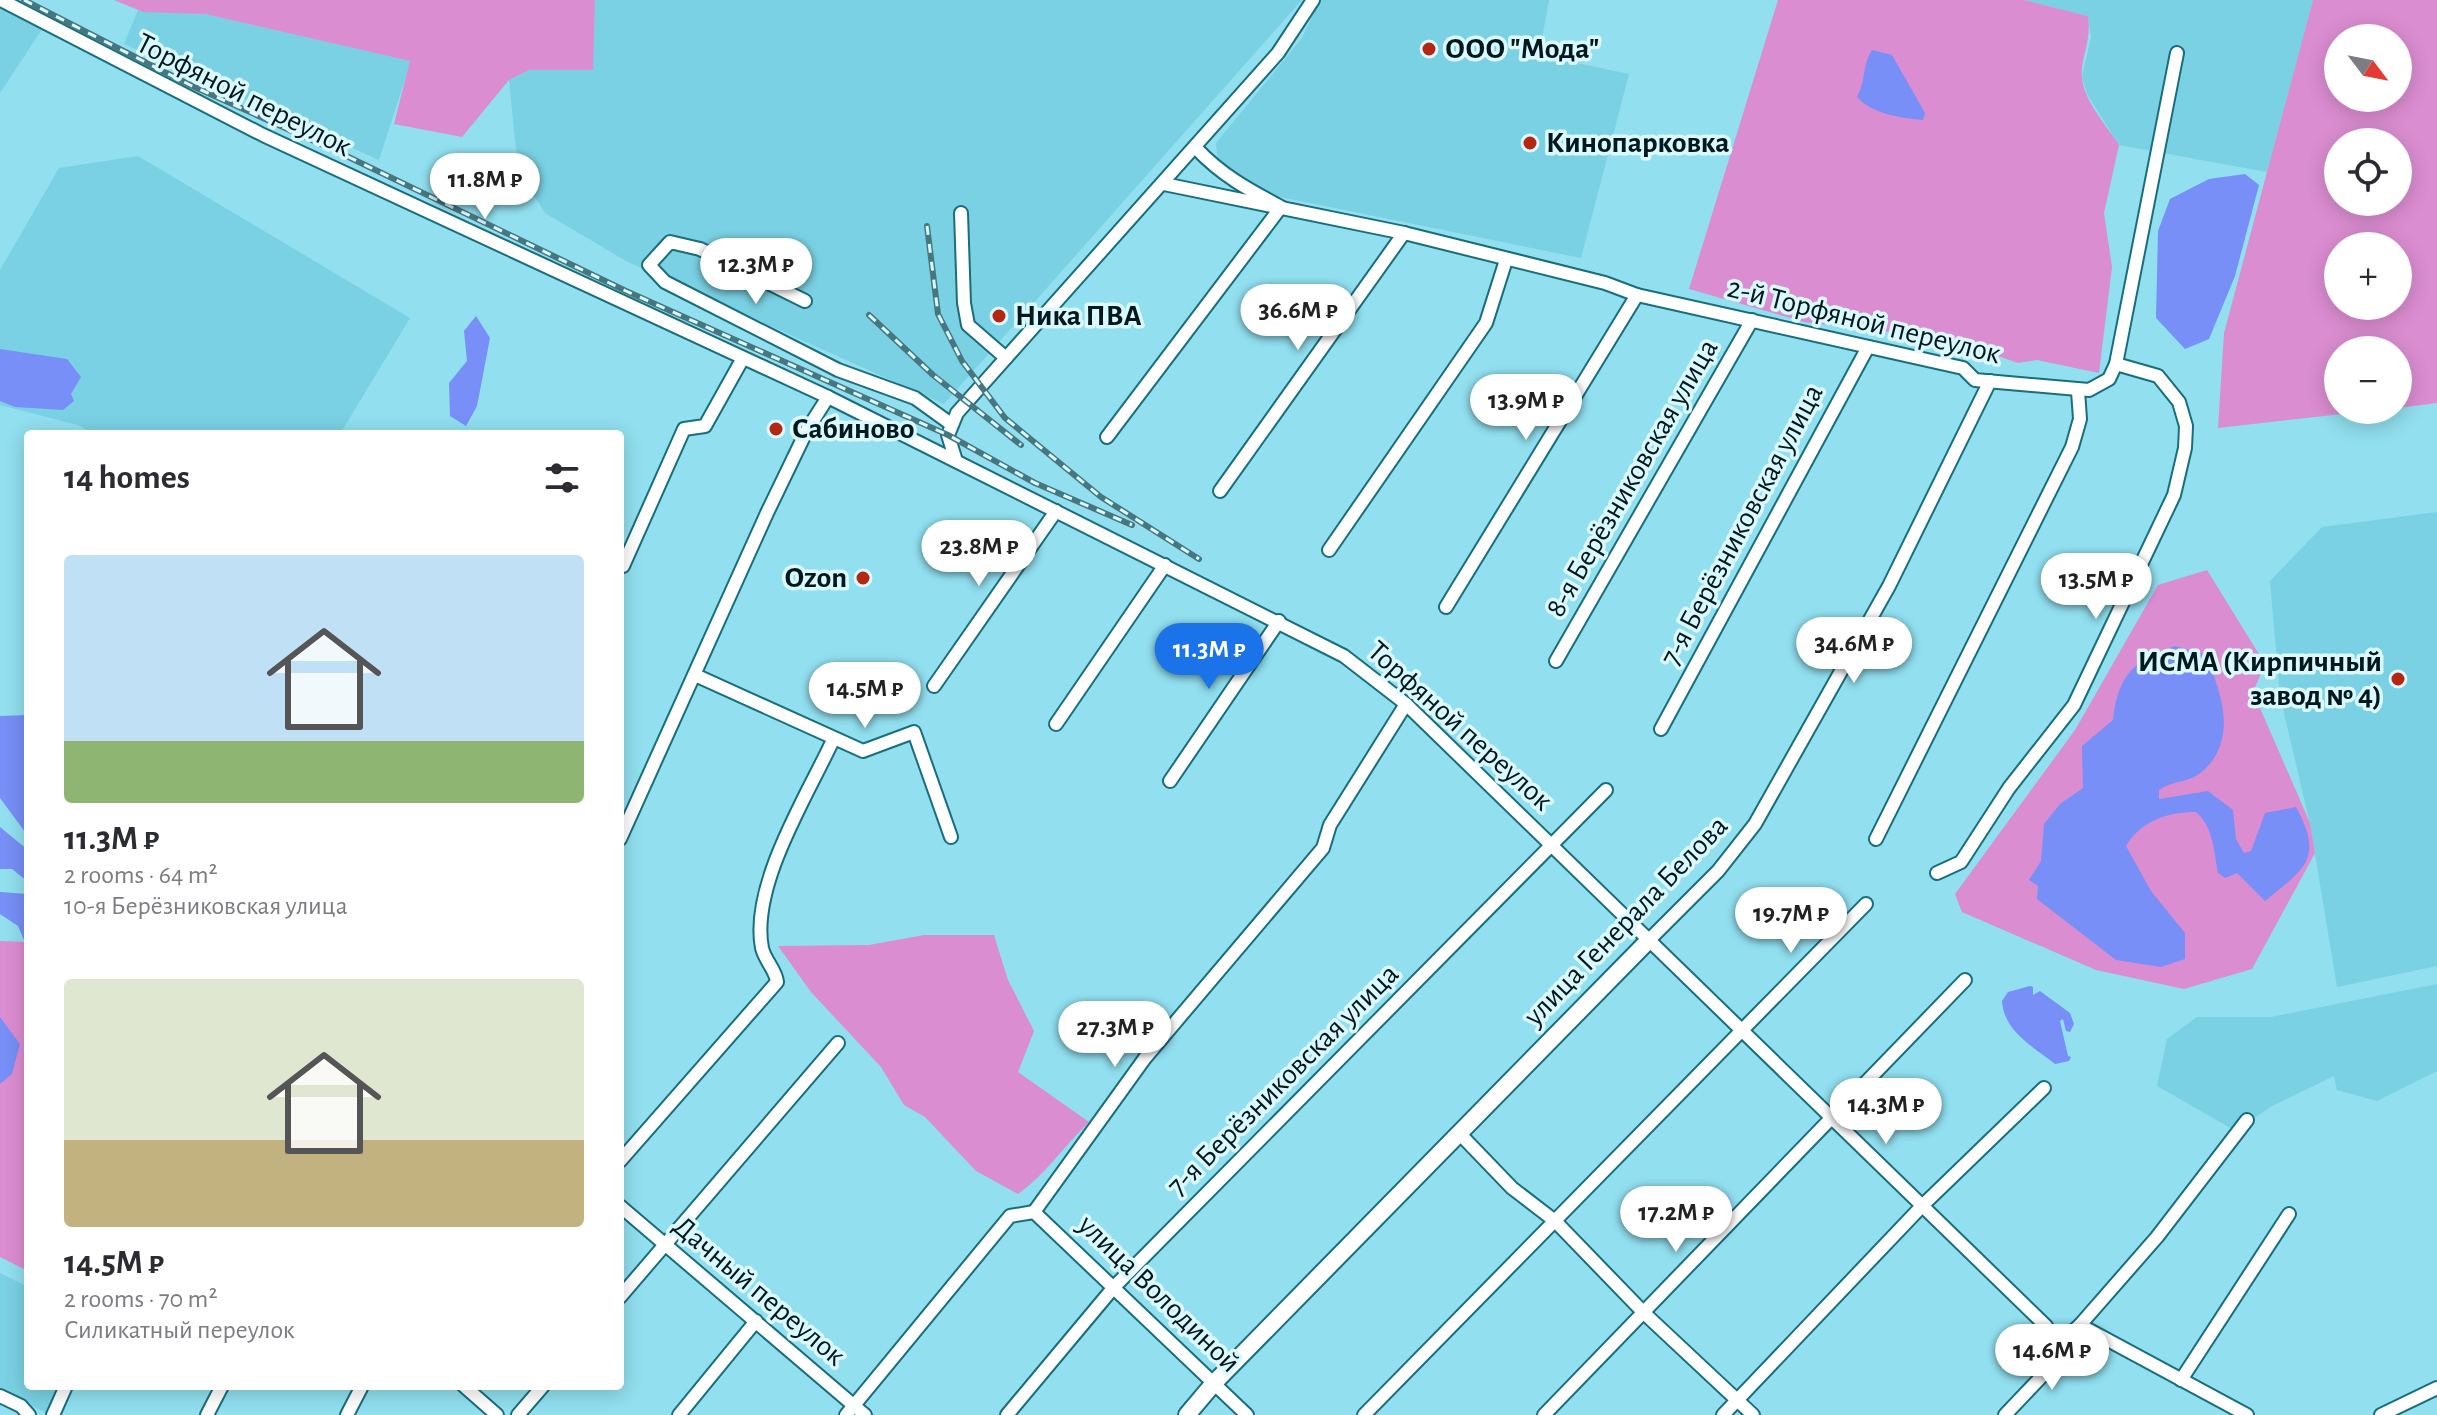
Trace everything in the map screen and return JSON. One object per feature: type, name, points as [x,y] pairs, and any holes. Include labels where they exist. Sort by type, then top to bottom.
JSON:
[{"type":"main road","name":"улица Генерала Белова","points":[[1187,1415],[1214,1383],[1648,941]]},
{"type":"street","name":"Торфяной переулок","points":[[1,0],[289,148],[828,397],[1344,656],[1406,704],[1552,845],[2046,1326],[2056,1346]]},
{"type":"street","points":[[956,461],[949,447],[951,424],[1288,41],[1313,0]]},
{"type":"street","points":[[1876,839],[2072,447],[2080,419],[2078,391],[2102,385],[2116,364],[2177,53]]},
{"type":"street","name":"2-й Торфяной переулок","points":[[1196,148],[1239,185],[1281,207]]},
{"type":"street","name":"2-й Торфяной переулок","points":[[1164,184],[1404,233],[1605,283],[1637,295],[1963,368],[1975,380],[2078,391]]},
{"type":"street","points":[[1107,437],[1281,207]]},
{"type":"street","points":[[961,213],[964,303],[968,325],[1006,358]]},
{"type":"street","points":[[1220,491],[1404,233]]},
{"type":"street","points":[[805,301],[700,249],[670,242],[649,265],[665,282],[838,370],[915,398],[951,424]]},
{"type":"street","points":[[1329,550],[1486,323],[1506,260]]},
{"type":"street","points":[[1446,607],[1637,295]]},
{"type":"street","name":"8-я Берёзниковская улица","points":[[1556,661],[1752,320]]},
{"type":"street","name":"7-я Берёзниковская улица","points":[[1661,729],[1868,347]]},
{"type":"street","points":[[624,564],[684,429],[705,426],[743,358]]},
{"type":"street","points":[[1937,873],[1961,862],[2009,788],[2074,705],[2174,495],[2186,426],[2179,402],[2158,376],[2116,364]]},
{"type":"street","name":"улица Генерала Белова","points":[[1648,941],[1718,871],[1755,824],[1889,586],[1990,381]]},
{"type":"street","points":[[624,830],[773,499],[807,430],[828,397]]},
{"type":"street","points":[[934,686],[1056,511]]},
{"type":"street","points":[[1056,724],[1165,565]]},
{"type":"street","points":[[1170,781],[1279,621]]},
{"type":"street","points":[[695,675],[863,751],[914,732],[951,837]]},
{"type":"street","points":[[850,1410],[1010,1216],[1034,1212],[1145,1058],[1323,848],[1330,825],[1406,704]]},
{"type":"street","points":[[624,1156],[777,980],[762,949],[761,925],[768,882],[833,740]]},
{"type":"street","name":"7-я Берёзниковская улица","points":[[1007,1415],[1114,1287],[1606,790]]},
{"type":"street","points":[[1364,1415],[1866,904]]},
{"type":"street","points":[[1544,1415],[1965,980]]},
{"type":"street","points":[[624,1292],[838,1043]]},
{"type":"street","points":[[1723,1415],[1922,1206],[2044,1088]]},
{"type":"street","points":[[2005,1415],[2042,1376],[2056,1346],[2080,1325],[2157,1237],[2247,1120]]},
{"type":"street","points":[[1460,1134],[1512,1188],[1555,1221],[1644,1313],[1753,1415]]},
{"type":"street","name":"Дачный переулок","points":[[624,1210],[756,1321],[850,1410],[865,1415]]},
{"type":"street","name":"улица Володиной","points":[[1034,1212],[1247,1415]]},
{"type":"street","points":[[2181,1380],[2289,1214]]},
{"type":"street","points":[[679,1415],[756,1321]]},
{"type":"street","points":[[2080,1325],[2247,1415]]},
{"type":"street","points":[[2381,1415],[2437,1388]]},
{"type":"street","points":[[53,1415],[64,1390]]},
{"type":"street","points":[[207,1415],[220,1390]]},
{"type":"street","points":[[347,1415],[360,1390]]},
{"type":"street","points":[[469,1390],[497,1415]]},
{"type":"street","points":[[518,1415],[540,1390]]},
{"type":"street","points":[[0,1396],[21,1406],[29,1415]]},
{"type":"shaded area","points":[[0,0],[46,23],[0,93]]},
{"type":"shaded area","points":[[114,0],[595,0],[593,70],[529,70],[509,80],[462,137],[394,124],[410,61],[205,14],[143,12]]},
{"type":"shaded area","points":[[595,0],[1302,0],[944,404],[626,261],[545,213],[518,170],[509,80],[529,70],[592,70]]},
{"type":"shaded area","points":[[1320,0],[1549,0],[1539,55],[1629,74],[1581,258],[1265,194],[1218,164],[1216,143],[1302,38]]},
{"type":"shaded area","points":[[1778,0],[2024,0],[2088,16],[2082,71],[2084,87],[2091,104],[2119,145],[2104,213],[2112,267],[2099,373],[2037,360],[2018,363],[1950,339],[1804,322],[1689,289]]},
{"type":"shaded area","points":[[2024,0],[2313,0],[2267,172],[2119,145],[2087,94],[2082,77],[2091,37],[2088,16]]},
{"type":"shaded area","points":[[2313,0],[2437,0],[2437,403],[2412,406],[2412,336],[2324,336],[2324,416],[2218,428],[2224,333]]},
{"type":"shaded area","points":[[138,10],[205,14],[411,61],[379,160],[124,44]]},
{"type":"shaded area","points":[[138,156],[410,318],[342,430],[86,430],[78,425],[0,405],[0,270],[59,168]]},
{"type":"shaded area","points":[[2437,512],[2437,966],[2337,987],[2310,824],[2280,696],[2270,581],[2322,527]]},
{"type":"shaded area","points":[[2207,570],[2265,664],[2253,692],[2310,823],[2315,853],[2252,969],[2184,989],[2096,970],[1962,912],[1955,894],[2075,730],[2158,585]]},
{"type":"shaded area","points":[[924,935],[994,935],[1008,980],[1034,1031],[1018,1072],[1089,1122],[1018,1194],[976,1171],[925,1117],[904,1105],[881,1067],[811,992],[778,946],[869,945]]},
{"type":"shaded area","points":[[0,941],[24,942],[24,1269],[0,1257]]},
{"type":"shaded area","points":[[2437,984],[2437,1071],[2377,1101],[2337,1090],[2334,1076],[2272,1106],[2250,1121],[2241,1134],[2157,1086],[2167,1039],[2197,1017],[2271,1017]]},
{"type":"shaded area","points":[[0,1273],[24,1285],[24,1390],[60,1390],[49,1414],[0,1391]]},
{"type":"water","points":[[1872,50],[1892,55],[1925,113],[1923,120],[1879,111],[1857,97]]},
{"type":"water","points":[[2245,174],[2259,185],[2235,276],[2209,339],[2185,349],[2156,318],[2158,231],[2170,199],[2209,179]]},
{"type":"water","points":[[476,316],[490,338],[477,406],[466,426],[450,416],[449,383],[467,361],[464,331]]},
{"type":"water","points":[[0,349],[67,359],[81,377],[71,394],[74,401],[63,410],[15,407],[0,401]]},
{"type":"water","points":[[2175,646],[2204,654],[2221,701],[2223,733],[2211,762],[2194,777],[2159,790],[2159,799],[2208,791],[2233,810],[2236,839],[2244,853],[2251,851],[2265,813],[2296,807],[2305,825],[2309,851],[2299,871],[2265,901],[2237,873],[2225,878],[2218,873],[2209,832],[2196,812],[2165,816],[2139,830],[2126,846],[2151,891],[2185,933],[2185,959],[2161,967],[2116,960],[2037,899],[2038,886],[2029,880],[2041,861],[2044,824],[2060,804],[2083,788],[2082,746],[2113,720],[2119,692],[2130,672],[2148,657]]},
{"type":"water","points":[[24,715],[24,831],[0,798],[0,716]]},
{"type":"water","points":[[0,827],[24,847],[24,879],[12,869],[0,869]]},
{"type":"water","points":[[0,892],[24,894],[24,940],[18,926],[0,914]]},
{"type":"water","points":[[2033,987],[2033,995],[2040,991],[2070,1013],[2074,1024],[2070,1032],[2066,1031],[2063,1019],[2060,1021],[2068,1056],[2071,1057],[2069,1061],[2055,1064],[2021,1038],[2008,1022],[2002,1001],[2008,992]]},
{"type":"water","points":[[0,1017],[20,1044],[12,1074],[0,1084]]},
{"type":"railway","points":[[24,0],[190,85],[334,150],[626,291],[948,435],[1035,483],[1132,525]]},
{"type":"railway","points":[[927,226],[938,314],[962,361],[1005,418],[1101,497],[1199,559]]},
{"type":"railway","points":[[869,315],[933,375],[1021,445]]},
{"type":"place","name":"ООО \"Мода\"","points":[[1429,49]]},
{"type":"place","name":"Кинопарковка","points":[[1530,143]]},
{"type":"place","name":"Ника ПВА","points":[[999,316]]},
{"type":"place","name":"Сабиново","points":[[776,429]]},
{"type":"place","name":"Ozon","points":[[863,578]]},
{"type":"place","name":"ИСМА (Кирпичный завод № 4)","points":[[2398,679]]}]
